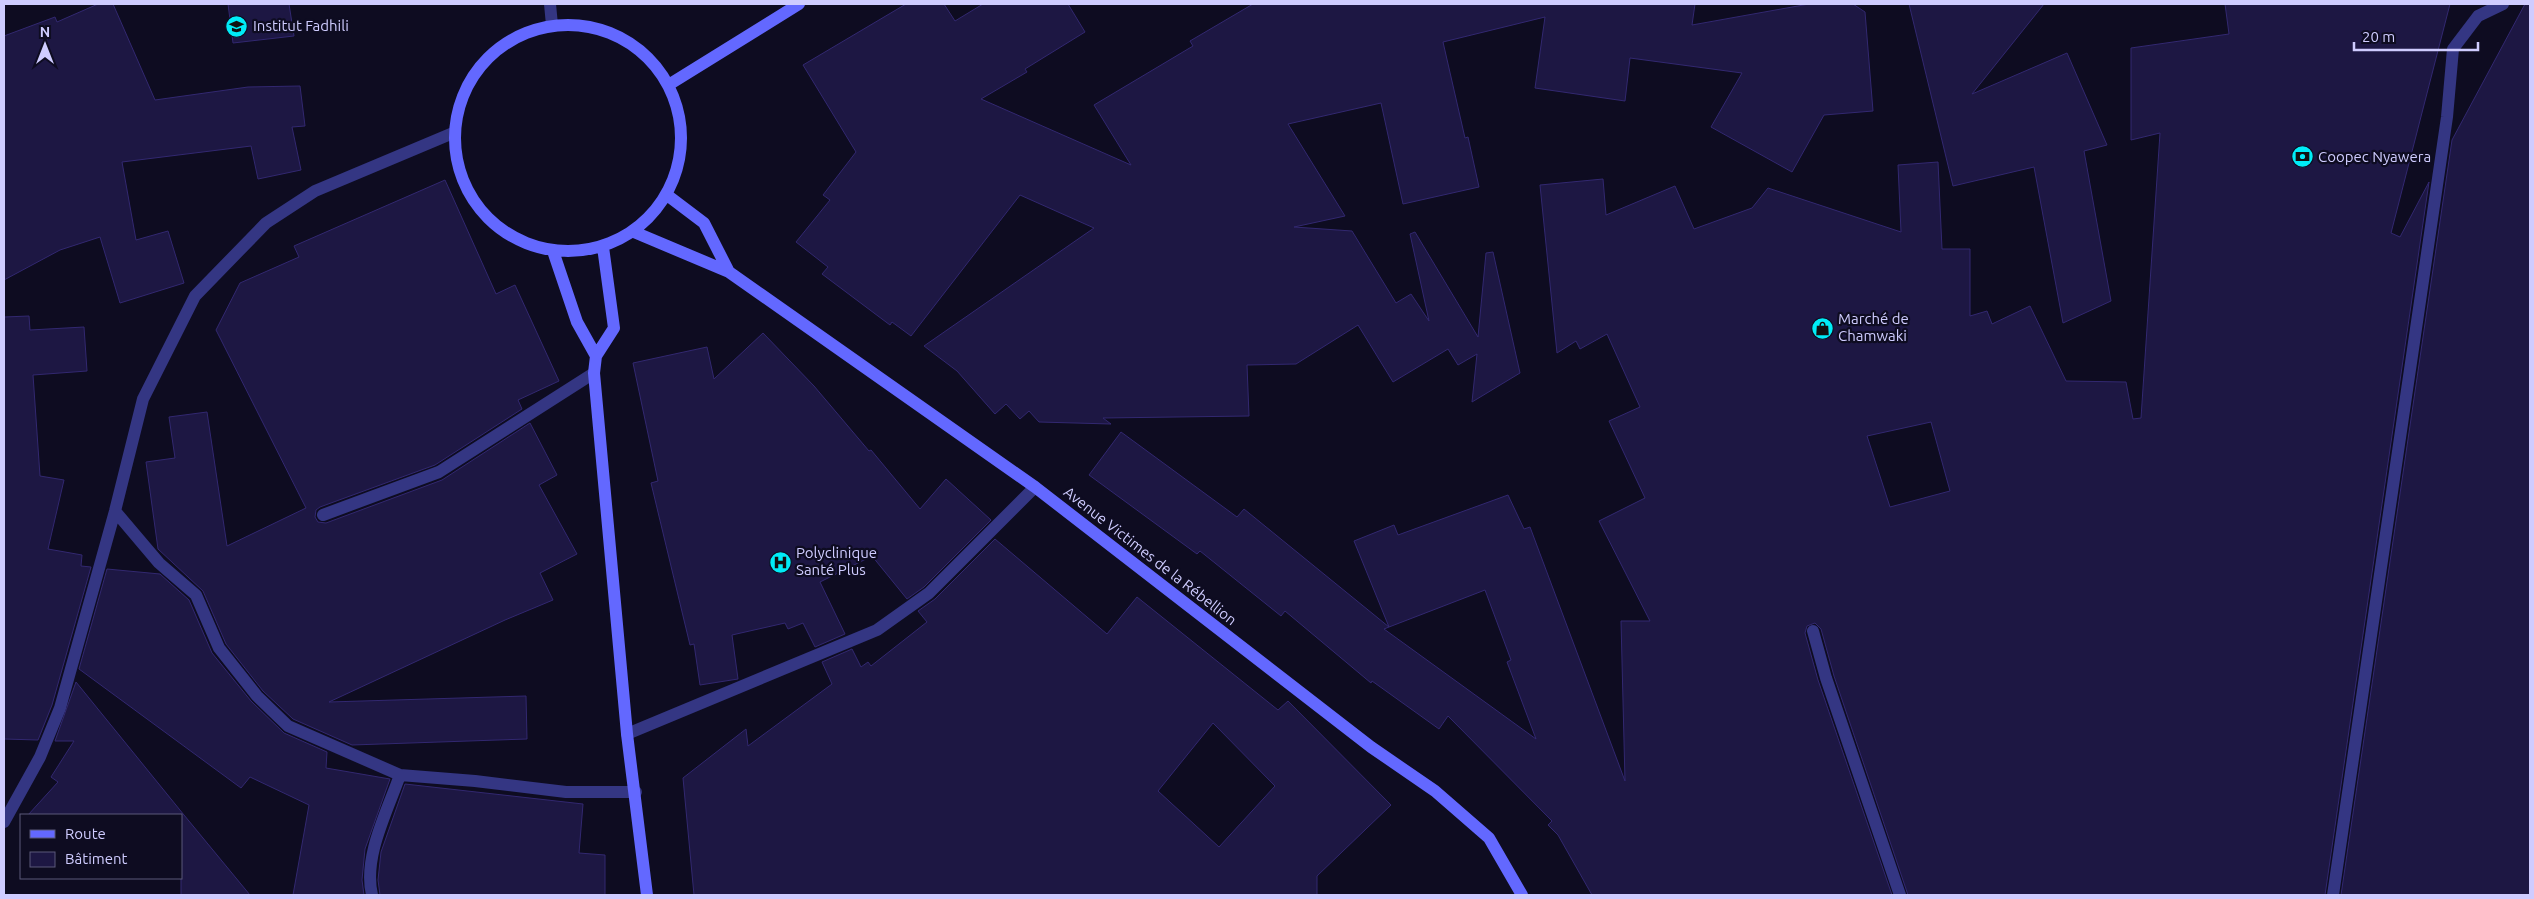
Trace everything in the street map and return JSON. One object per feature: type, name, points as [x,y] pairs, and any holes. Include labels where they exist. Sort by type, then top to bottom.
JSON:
[{"type":"street","points":[[550,4],[552,25]]},
{"type":"street","points":[[670,84],[799,4]]},
{"type":"street","points":[[2333,895],[2448,117],[2453,49],[2478,16],[2503,4]]},
{"type":"street","points":[[552,25],[598,28],[640,49],[670,84],[682,121],[681,159],[667,195],[634,232],[603,246],[578,251],[552,251],[513,238],[480,210],[459,174],[453,133],[462,94],[483,61],[515,36],[552,25]]},
{"type":"street","points":[[4,822],[40,757],[60,708],[144,399],[195,296],[266,223],[315,191],[453,133]]},
{"type":"street","points":[[667,195],[704,223],[729,272]]},
{"type":"street","name":"Avenue Victimes de la Rébellion","points":[[634,232],[729,272],[1035,487],[1371,747],[1435,791],[1489,838],[1522,895]]},
{"type":"street","points":[[603,246],[614,328],[596,356],[594,373],[627,734],[636,792],[647,895]]},
{"type":"street","points":[[552,251],[577,322],[596,356]]},
{"type":"street","points":[[323,515],[439,472],[594,373]]},
{"type":"street","points":[[627,734],[877,630],[929,593],[1035,487]]},
{"type":"street","points":[[115,511],[159,563],[196,595],[219,648],[257,696],[288,726],[400,775],[475,781],[566,792],[636,792]]},
{"type":"street","points":[[1813,631],[1829,687],[1900,895]]},
{"type":"street","points":[[372,895],[368,880],[369,863],[400,775]]},
{"type":"building","points":[[98,4],[113,4],[155,100],[248,87],[300,86],[305,126],[292,127],[301,170],[258,179],[251,146],[122,162],[136,240],[168,231],[184,283],[120,303],[100,237],[60,250],[4,280],[4,36],[55,17],[57,22]]},
{"type":"building","points":[[228,4],[289,4],[294,36],[233,43]]},
{"type":"building","points":[[906,4],[944,4],[955,21],[983,4],[1068,4],[1085,32],[1025,69],[1027,72],[981,99],[1131,165],[1094,105],[1193,46],[1190,41],[1253,4],[1695,4],[1692,25],[1809,4],[1853,4],[1865,12],[1873,111],[1824,115],[1792,172],[1711,127],[1742,73],[1630,58],[1625,101],[1535,88],[1545,17],[1443,42],[1465,138],[1468,137],[1479,187],[1403,204],[1381,103],[1288,124],[1345,216],[1294,227],[1352,231],[1396,303],[1411,294],[1429,321],[1410,234],[1415,232],[1478,337],[1486,253],[1493,252],[1520,373],[1472,402],[1477,354],[1458,365],[1448,349],[1393,382],[1358,325],[1296,364],[1247,365],[1249,416],[1103,418],[1111,424],[1039,422],[1029,411],[1020,419],[1006,404],[995,414],[957,371],[924,346],[1094,228],[1020,195],[911,336],[892,322],[890,325],[822,274],[828,267],[796,242],[830,200],[823,195],[856,152],[803,65]]},
{"type":"building","points":[[1909,4],[2044,4],[1972,94],[2067,53],[2107,145],[2084,151],[2111,301],[2063,323],[2034,167],[1953,186]]},
{"type":"building","points":[[2225,4],[2450,4],[2391,233],[2400,237],[2429,182],[2325,895],[1908,895],[1834,676],[1821,629],[1815,623],[1807,626],[1805,633],[1818,680],[1892,895],[1592,895],[1558,835],[1548,825],[1552,821],[1448,716],[1439,729],[1372,681],[1371,683],[1285,611],[1281,616],[1200,551],[1197,554],[1089,475],[1121,432],[1237,517],[1244,509],[1389,627],[1354,541],[1394,525],[1398,535],[1508,495],[1524,529],[1530,527],[1625,781],[1621,621],[1650,621],[1599,521],[1645,498],[1609,421],[1640,407],[1607,334],[1580,349],[1576,341],[1557,353],[1540,185],[1603,179],[1606,215],[1675,186],[1694,229],[1752,208],[1768,188],[1901,232],[1898,165],[1938,162],[1942,249],[1970,249],[1970,316],[1987,311],[1992,324],[2030,306],[2066,381],[2126,382],[2133,419],[2141,418],[2160,133],[2131,140],[2131,48],[2229,34]],"holes":[[[1931,422],[1950,491],[1890,507],[1867,436]],[[1485,590],[1511,660],[1507,662],[1536,739],[1384,629]]]},
{"type":"building","points":[[2525,4],[2530,4],[2530,895],[2341,895],[2452,140]]},
{"type":"building","points":[[445,180],[496,294],[515,285],[559,381],[518,400],[522,409],[435,465],[320,507],[316,510],[315,517],[318,522],[326,523],[442,480],[530,423],[557,475],[539,485],[577,554],[540,573],[553,600],[505,620],[329,702],[526,696],[527,739],[352,745],[293,719],[263,691],[226,644],[203,591],[158,549],[146,462],[175,458],[169,417],[207,412],[227,546],[306,508],[216,330],[240,283],[299,257],[294,246]]},
{"type":"building","points":[[29,316],[30,330],[84,327],[87,371],[33,375],[40,476],[64,480],[48,549],[82,555],[81,566],[91,567],[52,705],[38,740],[4,739],[4,317]]},
{"type":"building","points":[[763,333],[814,386],[920,509],[946,479],[991,520],[924,587],[907,599],[872,556],[820,582],[845,634],[815,647],[803,623],[788,629],[785,623],[732,635],[738,679],[700,685],[694,644],[690,645],[651,483],[658,481],[633,363],[707,347],[714,379]]},
{"type":"building","points":[[995,539],[1107,634],[1137,597],[1278,710],[1288,701],[1391,805],[1317,876],[1317,895],[694,895],[683,778],[746,729],[748,746],[832,684],[822,662],[852,649],[861,667],[868,662],[871,666],[927,622],[918,611],[935,599]],"holes":[[[1213,723],[1275,786],[1219,847],[1158,791]]]},
{"type":"building","points":[[107,569],[160,574],[189,600],[212,653],[251,701],[284,733],[327,752],[326,768],[390,779],[365,849],[362,880],[364,895],[293,895],[309,805],[250,777],[241,788],[79,669]]},
{"type":"building","points":[[76,682],[250,895],[181,895],[182,814],[29,814],[58,782],[51,777],[74,741],[55,741]]},
{"type":"building","points":[[405,784],[583,804],[579,853],[605,855],[605,895],[380,895],[378,880],[381,852]]},
{"type":"place","name":"Institut Fadhili","points":[[237,26]]},
{"type":"place","name":"Coopec Nyawera","points":[[2302,157]]},
{"type":"place","name":"Marché de Chamwaki","points":[[1822,328]]},
{"type":"place","name":"Polyclinique Santé Plus","points":[[780,562]]}]
